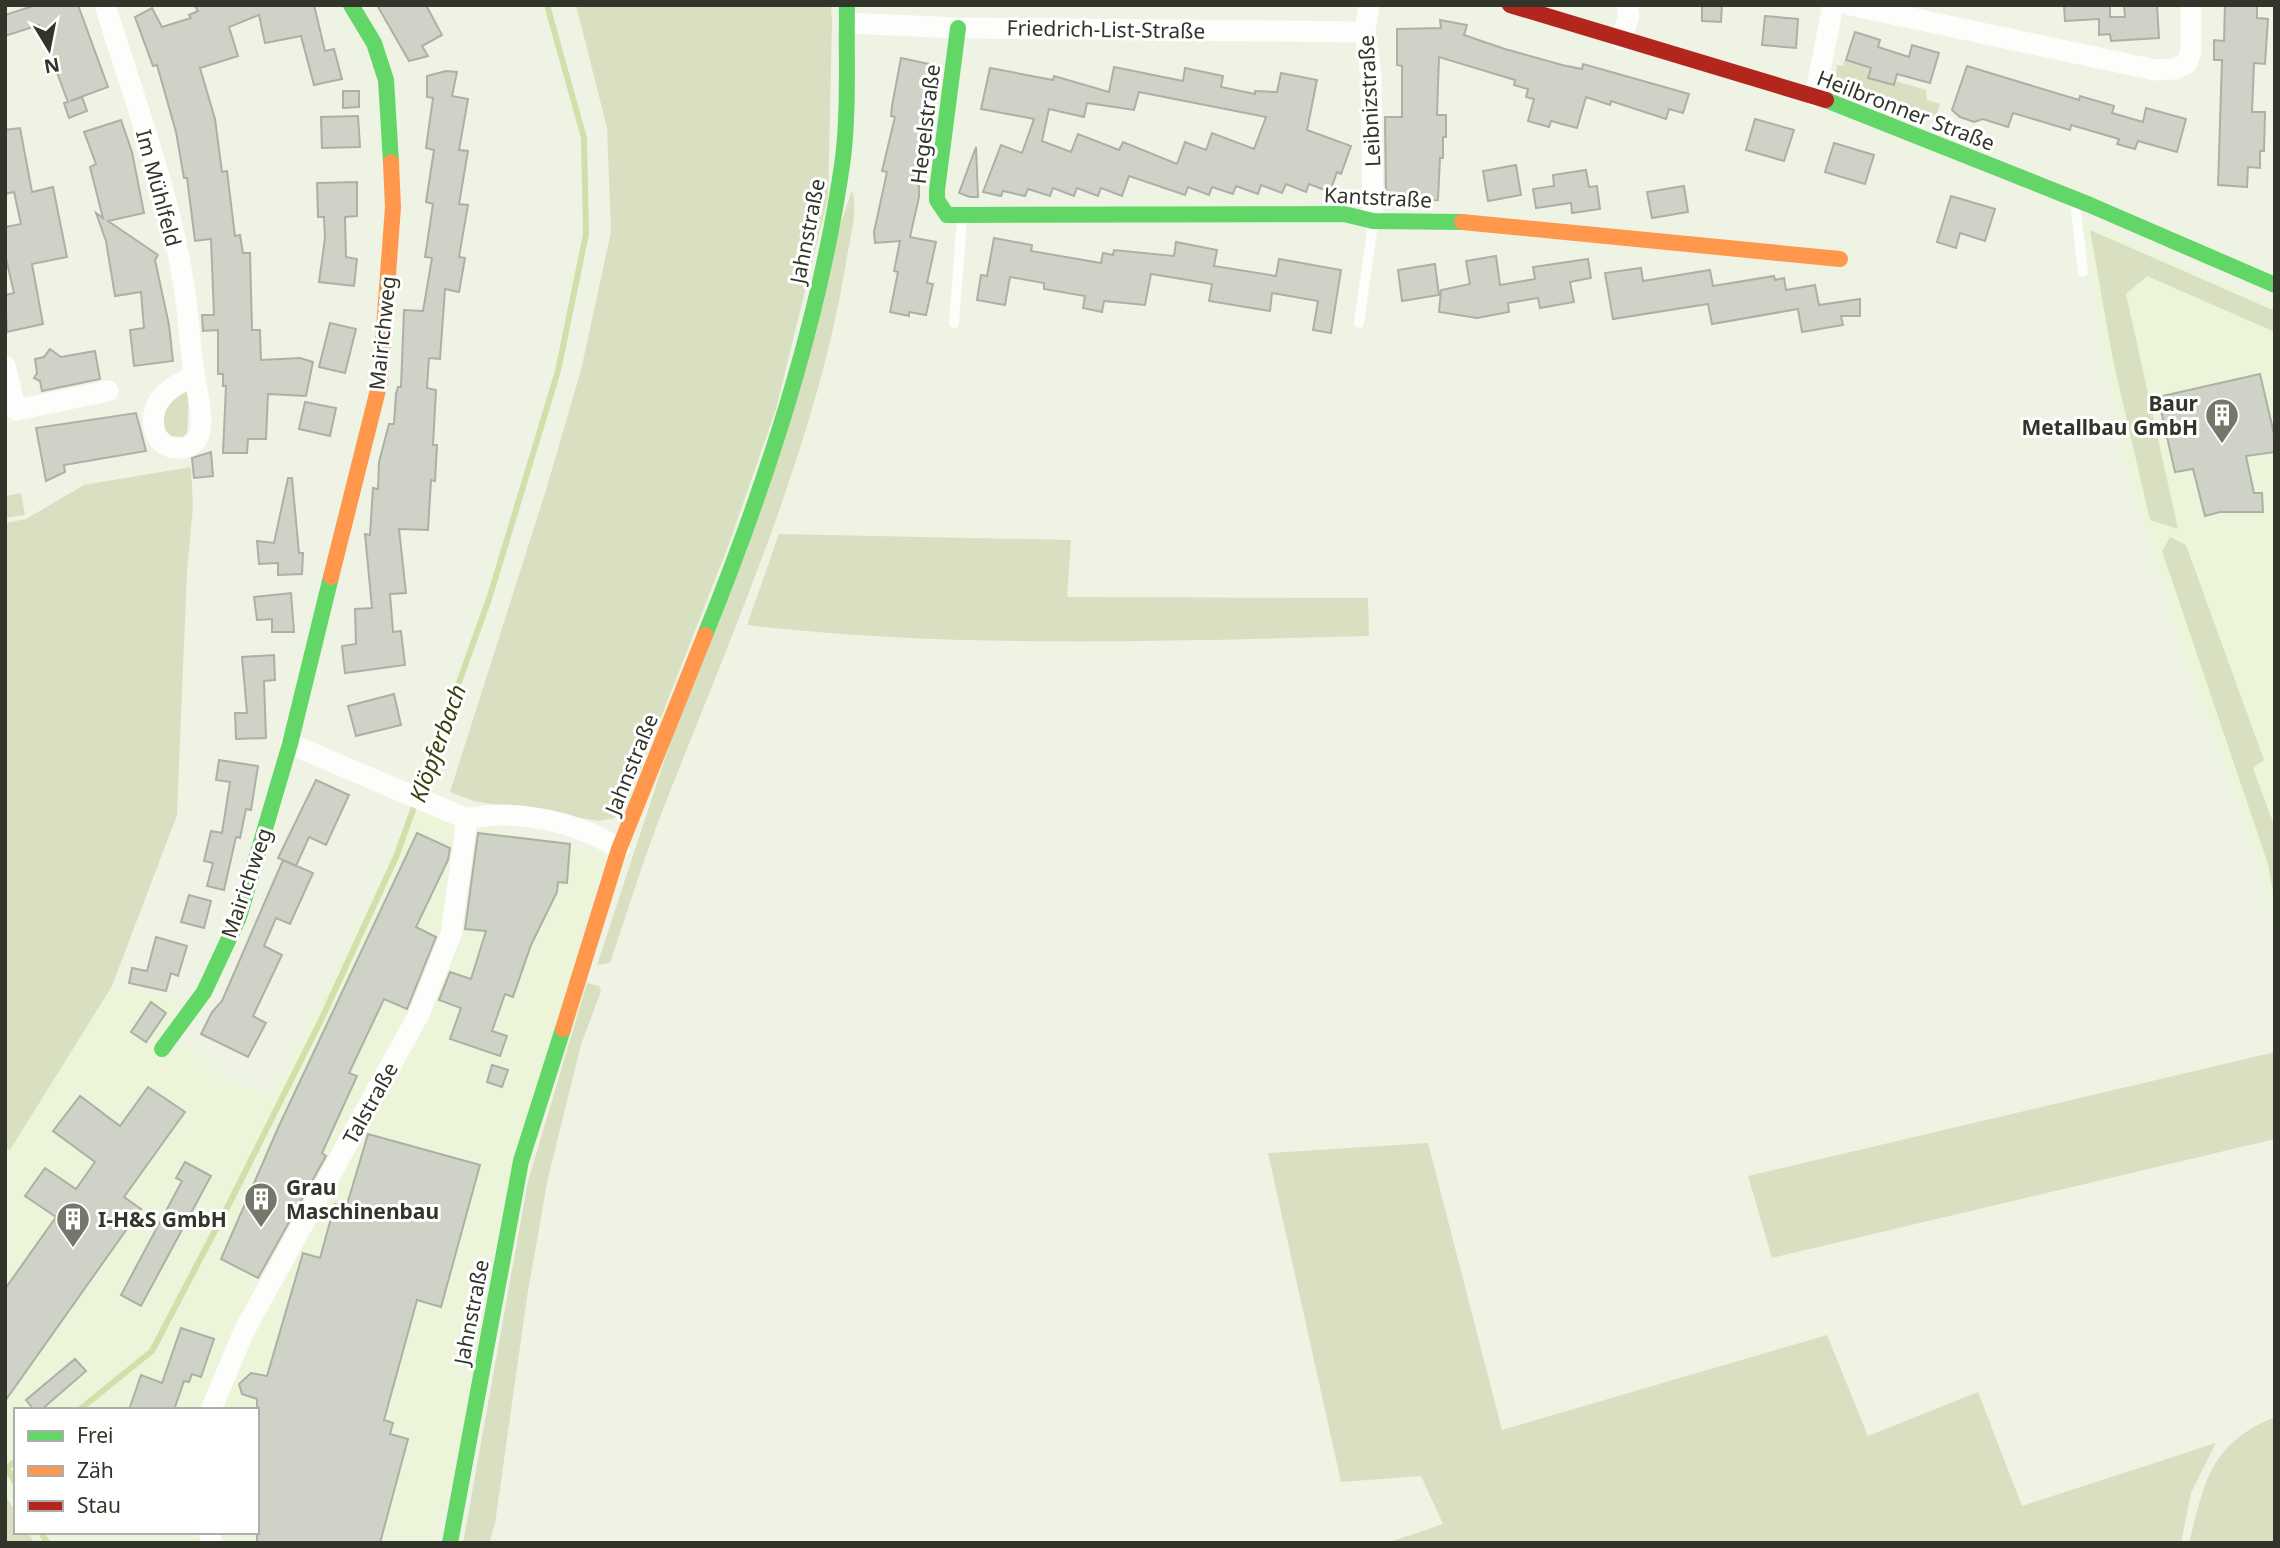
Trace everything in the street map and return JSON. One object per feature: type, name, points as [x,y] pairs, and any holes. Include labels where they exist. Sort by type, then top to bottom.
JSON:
[{"type":"street","name":"Im Mühlfeld","points":[[105,5],[162,189],[185,292],[194,376]]},
{"type":"street","name":"Mairichweg","points":[[162,1049],[204,992],[239,918],[290,744],[380,382],[393,207],[386,79],[374,43],[351,5]]},
{"type":"street","name":"Leibnizstraße","points":[[1369,5],[1365,32],[1371,76],[1373,221]]},
{"type":"street","name":"Heilbronner Straße","points":[[1510,5],[1815,96],[2075,199],[2275,285]]},
{"type":"street","points":[[1621,39],[1629,16],[1627,5]]},
{"type":"street","points":[[1815,96],[1833,5]]},
{"type":"street","points":[[1850,5],[2155,70],[2175,69],[2187,62],[2191,51],[2191,5]]},
{"type":"street","name":"Friedrich-List-Straße","points":[[847,14],[958,27],[1365,32]]},
{"type":"street","name":"Jahnstraße","points":[[450,1543],[521,1161],[619,849],[738,554],[783,418],[816,298],[843,158],[847,14]]},
{"type":"street","name":"Hegelstraße","points":[[958,27],[937,190],[941,209],[958,216]]},
{"type":"street","name":"Kantstraße","points":[[958,216],[1344,214],[1373,221],[1460,222],[1840,259]]},
{"type":"street","points":[[5,366],[16,410],[108,391]]},
{"type":"street","points":[[290,744],[467,818],[490,813],[544,821],[598,835],[619,849]]},
{"type":"street","name":"Talstraße","points":[[212,1408],[244,1331],[372,1112],[419,1014],[451,934],[467,818]]},
{"type":"lane","points":[[2075,199],[2083,272]]},
{"type":"lane","points":[[954,323],[958,216]]},
{"type":"lane","name":"Leibnizstraße","points":[[1359,323],[1373,221]]},
{"type":"shaded area","points":[[576,5],[831,5],[832,21],[828,198],[776,409],[729,544],[625,809],[614,818],[599,821],[474,801],[450,792],[546,490],[581,370],[611,232],[607,128]]},
{"type":"shaded area","points":[[1844,61],[1880,72],[1884,83],[1894,86],[1896,81],[1926,90],[1927,100],[1940,104],[1936,117],[1842,86],[1835,81],[1837,65],[1843,66]]},
{"type":"shaded area","points":[[852,190],[853,226],[831,336],[790,480],[654,833],[610,963],[597,965]]},
{"type":"shaded area","points":[[2082,222],[2275,307],[2275,935],[2262,865],[2187,662],[2123,453]]},
{"type":"shaded area","points":[[2090,230],[2275,311],[2275,332],[2147,276],[2126,294],[2178,529],[2150,520],[2113,360]]},
{"type":"shaded area","points":[[185,390],[189,394],[187,433],[183,437],[171,436],[164,429],[166,411],[171,402]]},
{"type":"shaded area","points":[[191,467],[193,507],[187,571],[177,815],[112,986],[10,1150],[5,1148],[5,523],[26,519],[84,485]]},
{"type":"shaded area","points":[[21,493],[25,515],[5,518],[5,496]]},
{"type":"shaded area","points":[[779,534],[1071,540],[1067,597],[1368,598],[1369,636],[1136,641],[980,640],[824,633],[747,625]]},
{"type":"shaded area","points":[[2170,537],[2186,545],[2264,760],[2253,768],[2275,828],[2275,903],[2268,864],[2162,551]]},
{"type":"shaded area","points":[[418,802],[473,825],[605,855],[436,1543],[34,1543],[29,1534],[259,1534],[259,1408],[14,1408],[14,1510],[5,1497],[5,1154],[112,986],[184,1001],[153,1046],[190,1047],[218,1074],[273,1098]]},
{"type":"shaded area","points":[[587,983],[599,986],[601,991],[581,1045],[548,1178],[527,1297],[495,1524],[489,1543],[463,1543],[528,1181]]},
{"type":"shaded area","points":[[2275,1052],[2275,1139],[1772,1258],[1748,1176]]},
{"type":"shaded area","points":[[1428,1143],[1502,1430],[1827,1335],[1868,1436],[1978,1392],[2022,1506],[2216,1443],[2191,1493],[2181,1543],[1387,1543],[1443,1524],[1421,1476],[1341,1482],[1268,1153]]},
{"type":"shaded area","points":[[2275,1417],[2275,1543],[2189,1543],[2200,1501],[2213,1467],[2236,1440]]},
{"type":"shaded area","points":[[6,1497],[14,1510],[14,1534],[29,1534],[34,1543],[5,1543]]},
{"type":"building","points":[[36,5],[78,5],[108,87],[70,101],[82,97],[87,111],[69,118],[64,103],[68,102],[39,25],[5,36],[5,15]]},
{"type":"building","points":[[194,5],[314,5],[325,51],[334,49],[342,79],[314,85],[301,36],[265,43],[259,15],[229,27],[238,56],[200,68],[215,119],[222,172],[227,171],[235,236],[240,235],[243,253],[250,253],[252,330],[260,330],[261,360],[300,358],[313,362],[306,396],[268,394],[266,439],[248,439],[247,453],[223,453],[226,386],[223,386],[223,374],[218,374],[218,330],[203,331],[202,315],[214,315],[211,239],[195,241],[187,178],[184,178],[176,132],[157,65],[153,66],[135,17],[152,8],[162,27],[191,18],[189,15],[198,11]]},
{"type":"building","points":[[377,5],[426,5],[442,35],[422,46],[428,56],[409,61]]},
{"type":"building","points":[[1702,5],[1722,5],[1721,22],[1702,21]]},
{"type":"building","points":[[2064,5],[2110,5],[2110,17],[2125,17],[2124,5],[2157,5],[2159,38],[2111,41],[2110,34],[2099,35],[2099,19],[2065,21]]},
{"type":"building","points":[[2225,5],[2257,5],[2257,18],[2268,19],[2265,64],[2254,63],[2252,112],[2265,112],[2264,151],[2260,151],[2260,168],[2248,167],[2247,187],[2218,185],[2222,60],[2214,60],[2214,40],[2224,41]]},
{"type":"building","points":[[1765,16],[1798,19],[1796,48],[1762,45]]},
{"type":"building","points":[[1440,20],[1467,25],[1464,35],[1505,49],[1582,69],[1583,64],[1689,94],[1683,113],[1669,109],[1666,119],[1611,101],[1610,105],[1586,97],[1577,128],[1551,121],[1549,127],[1528,121],[1534,99],[1526,97],[1528,89],[1514,85],[1515,80],[1439,57],[1437,115],[1446,115],[1446,137],[1443,137],[1443,158],[1440,158],[1438,200],[1422,203],[1386,201],[1385,117],[1402,117],[1402,66],[1397,65],[1397,29],[1441,28]]},
{"type":"building","points":[[1855,32],[1880,40],[1878,47],[1909,57],[1912,45],[1939,53],[1930,83],[1897,74],[1894,85],[1868,78],[1871,68],[1846,60]]},
{"type":"building","points":[[901,58],[934,65],[918,142],[925,144],[916,184],[919,185],[919,197],[910,237],[936,242],[927,283],[933,284],[926,315],[909,312],[909,316],[890,312],[898,272],[894,271],[900,241],[875,243],[874,232],[887,172],[882,171],[895,117],[891,116],[892,106]]},
{"type":"building","points":[[1967,66],[2079,100],[2080,96],[2114,106],[2112,113],[2143,122],[2146,108],[2186,119],[2177,152],[2138,141],[2135,149],[2117,144],[2119,139],[2071,125],[2070,130],[2013,113],[2008,127],[1983,119],[1974,122],[1960,117],[1952,110]]},
{"type":"building","points":[[1114,67],[1183,81],[1185,68],[1223,76],[1221,87],[1255,94],[1255,91],[1277,92],[1281,73],[1317,80],[1307,130],[1351,146],[1341,174],[1337,172],[1330,192],[1309,184],[1306,192],[1286,184],[1282,193],[1261,185],[1258,194],[1236,186],[1233,194],[1212,187],[1209,195],[1188,187],[1185,195],[1129,176],[1122,196],[1101,188],[1098,196],[1077,188],[1074,196],[1053,188],[1050,196],[1028,189],[1025,196],[1003,191],[1001,196],[983,192],[1001,145],[1022,153],[1034,119],[981,109],[990,68],[1053,80],[1054,76],[1109,92]],"holes":[[[1139,92],[1266,117],[1254,149],[1212,133],[1206,150],[1185,142],[1177,164],[1123,142],[1119,150],[1078,134],[1071,152],[1042,141],[1049,109],[1084,117],[1087,103],[1134,110]]]},
{"type":"building","points":[[446,71],[457,72],[452,96],[468,99],[459,150],[468,151],[459,204],[468,205],[459,257],[465,258],[459,292],[445,289],[440,359],[429,358],[427,388],[436,390],[433,445],[437,445],[435,481],[431,480],[428,530],[399,529],[406,593],[390,594],[393,632],[401,631],[405,665],[345,673],[342,646],[356,644],[355,609],[372,608],[365,534],[370,535],[373,488],[378,489],[379,462],[389,424],[394,424],[396,394],[398,387],[401,387],[404,310],[423,311],[432,258],[425,257],[433,204],[426,202],[434,150],[426,148],[433,98],[427,97],[427,76]]},
{"type":"building","points":[[343,91],[359,91],[359,107],[343,108]]},
{"type":"building","points":[[358,116],[360,147],[322,148],[321,117]]},
{"type":"building","points":[[1755,119],[1794,130],[1784,161],[1746,150]]},
{"type":"building","points":[[121,120],[132,152],[144,213],[108,221],[158,255],[155,260],[169,325],[173,361],[134,366],[130,330],[144,328],[141,292],[115,296],[106,241],[96,213],[103,218],[90,167],[96,164],[84,132]]},
{"type":"building","points":[[20,128],[32,192],[53,187],[67,257],[32,264],[43,324],[7,332],[5,295],[14,293],[5,254],[5,227],[21,224],[14,192],[5,194],[5,130]]},
{"type":"building","points":[[1834,143],[1874,155],[1865,184],[1825,172]]},
{"type":"building","points":[[976,147],[978,197],[970,197],[959,193]]},
{"type":"building","points":[[1516,165],[1521,195],[1488,201],[1483,171]]},
{"type":"building","points":[[1586,170],[1589,187],[1597,186],[1600,209],[1572,213],[1571,203],[1536,208],[1533,189],[1554,186],[1553,175]]},
{"type":"building","points":[[357,182],[357,216],[345,217],[346,257],[357,259],[354,286],[319,282],[325,238],[324,217],[318,217],[317,183]]},
{"type":"building","points":[[1684,186],[1688,212],[1652,218],[1647,192]]},
{"type":"building","points":[[1951,196],[1995,209],[1985,241],[1960,233],[1956,248],[1937,242]]},
{"type":"building","points":[[994,238],[1032,245],[1031,251],[1101,263],[1103,253],[1113,255],[1114,250],[1174,256],[1176,242],[1217,250],[1214,266],[1276,276],[1279,259],[1341,270],[1331,333],[1313,330],[1318,301],[1272,293],[1270,311],[1209,301],[1212,284],[1151,274],[1145,305],[1104,301],[1102,312],[1083,308],[1085,296],[1044,289],[1044,283],[1010,277],[1005,305],[977,300],[981,275],[987,276]]},
{"type":"building","points":[[1496,256],[1500,285],[1535,279],[1533,267],[1588,259],[1591,278],[1570,282],[1574,302],[1540,308],[1538,298],[1508,303],[1509,312],[1477,318],[1439,312],[1441,290],[1470,284],[1466,261]]},
{"type":"building","points":[[1435,264],[1439,295],[1402,301],[1398,270]]},
{"type":"building","points":[[1641,268],[1643,281],[1710,270],[1713,286],[1774,276],[1775,280],[1784,278],[1786,290],[1815,285],[1819,305],[1860,299],[1860,316],[1841,316],[1843,325],[1802,332],[1798,309],[1712,324],[1708,304],[1613,319],[1605,273]]},
{"type":"building","points":[[330,323],[356,329],[345,373],[319,367]]},
{"type":"building","points":[[50,349],[61,357],[95,351],[100,379],[42,391],[40,381],[34,378],[37,373],[35,359],[44,357]]},
{"type":"building","name":"Baur Metallbau GmbH","points":[[2260,374],[2275,438],[2275,452],[2246,456],[2254,493],[2262,493],[2263,512],[2220,512],[2205,516],[2193,469],[2175,472],[2158,397]]},
{"type":"building","points":[[305,402],[336,408],[330,436],[299,429]]},
{"type":"building","points":[[136,413],[146,451],[64,465],[65,472],[46,481],[36,428]]},
{"type":"building","points":[[211,452],[213,476],[194,478],[192,458]]},
{"type":"building","points":[[288,478],[292,478],[299,553],[303,553],[302,574],[278,575],[278,563],[259,564],[257,541],[274,543]]},
{"type":"building","points":[[291,593],[294,632],[272,632],[272,619],[257,620],[254,597]]},
{"type":"building","points":[[274,655],[275,680],[264,681],[266,738],[236,739],[235,713],[247,713],[242,657]]},
{"type":"building","points":[[394,694],[401,725],[356,736],[348,706]]},
{"type":"building","points":[[219,760],[258,766],[251,810],[246,809],[240,838],[236,837],[224,890],[207,886],[213,863],[204,861],[211,831],[222,833],[230,782],[216,780]]},
{"type":"building","points":[[316,780],[349,795],[326,845],[309,837],[296,866],[278,858]]},
{"type":"building","points":[[417,833],[450,848],[448,860],[416,927],[436,937],[407,1009],[384,999],[349,1073],[357,1076],[322,1153],[326,1156],[258,1278],[221,1259],[278,1128]]},
{"type":"building","points":[[478,833],[570,844],[567,883],[558,882],[557,892],[531,945],[513,997],[505,994],[492,1031],[507,1036],[500,1056],[450,1039],[461,1008],[439,1000],[450,972],[471,979],[486,931],[465,929]]},
{"type":"building","points":[[283,860],[313,873],[290,924],[276,918],[264,946],[282,955],[253,1016],[266,1023],[248,1057],[201,1034],[212,1012],[222,1001]]},
{"type":"building","points":[[189,895],[211,901],[204,928],[181,922]]},
{"type":"building","points":[[156,937],[187,946],[178,976],[171,973],[166,991],[129,983],[132,968],[147,971]]},
{"type":"building","points":[[151,1002],[166,1013],[146,1042],[131,1032]]},
{"type":"building","points":[[492,1065],[508,1070],[502,1087],[487,1082]]},
{"type":"building","name":"I-H&S GmbH","points":[[148,1087],[185,1112],[124,1197],[141,1209],[5,1401],[5,1289],[56,1217],[25,1196],[45,1168],[76,1189],[95,1162],[53,1131],[80,1096],[120,1126]]},
{"type":"building","points":[[368,1134],[480,1165],[441,1307],[417,1300],[384,1420],[393,1423],[390,1434],[408,1439],[380,1543],[257,1543],[259,1408],[257,1399],[242,1394],[239,1384],[251,1373],[267,1376],[303,1253],[320,1258],[335,1204],[346,1208]]},
{"type":"building","points":[[185,1162],[211,1176],[141,1306],[121,1295],[182,1181],[176,1178]]},
{"type":"building","points":[[181,1328],[214,1339],[201,1377],[192,1374],[189,1382],[184,1381],[175,1408],[130,1408],[141,1375],[162,1383]]},
{"type":"building","points":[[75,1359],[86,1371],[43,1408],[32,1408],[26,1400]]},
{"type":"waterway","name":"Klöpferbach","points":[[81,1408],[152,1351],[229,1204],[321,1020],[396,857],[489,599],[558,371],[586,234],[584,138],[547,5]]},
{"type":"waterway","name":"Klöpferbach","points":[[5,1469],[14,1462]]},
{"type":"waterway","points":[[7,1468],[14,1480]]},
{"type":"waterway","points":[[42,1534],[47,1543]]},
{"type":"traffic: fast","points":[[351,5],[374,43],[386,80],[391,162]]},
{"type":"traffic: fast","points":[[705,635],[769,461],[821,279],[845,139],[847,5]]},
{"type":"traffic: fast","points":[[958,28],[937,190],[937,200],[947,215],[1344,214],[1373,221],[1462,222]]},
{"type":"traffic: fast","points":[[1826,100],[2090,205],[2275,285]]},
{"type":"traffic: fast","points":[[162,1049],[204,992],[239,917],[290,744],[331,577]]},
{"type":"traffic: fast","points":[[450,1543],[521,1161],[563,1029]]},
{"type":"traffic: slow","points":[[331,577],[380,382],[393,207],[391,162]]},
{"type":"traffic: slow","points":[[1462,222],[1840,259]]},
{"type":"traffic: slow","points":[[563,1029],[619,849],[705,635]]},
{"type":"traffic: jam","points":[[1510,5],[1826,100]]},
{"type":"place","name":"Baur Metallbau GmbH","points":[[2222,445]]},
{"type":"place","name":"Grau Maschinenbau","points":[[261,1229]]},
{"type":"place","name":"I-H&S GmbH","points":[[73,1249]]}]
